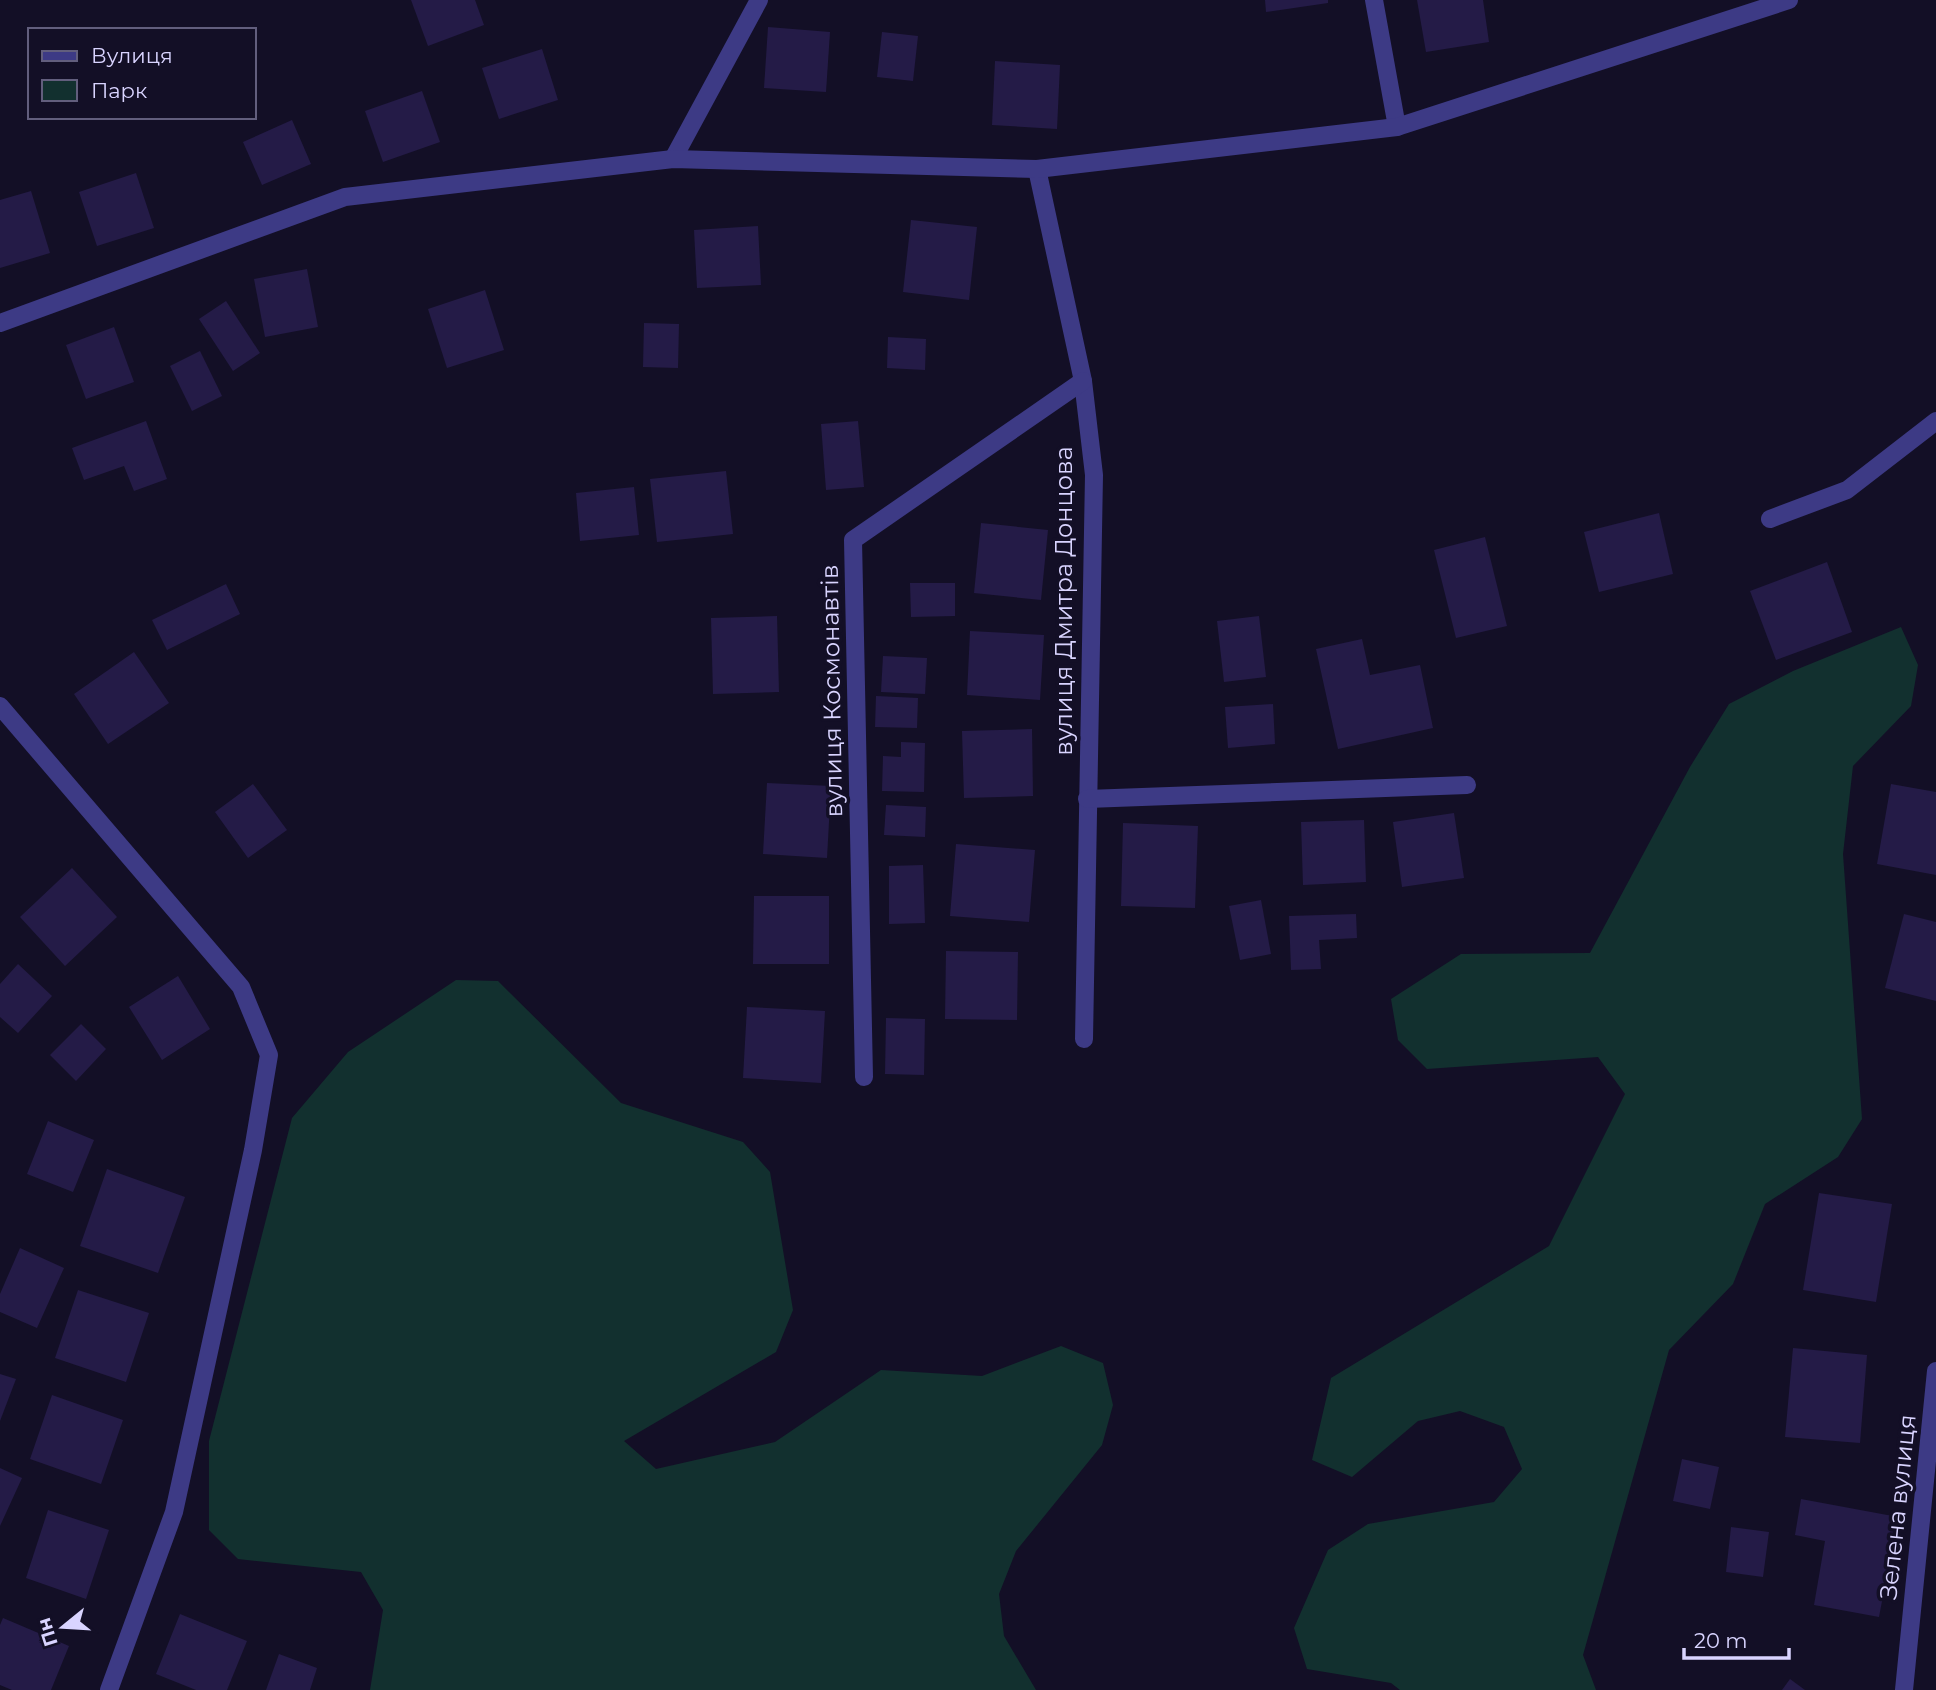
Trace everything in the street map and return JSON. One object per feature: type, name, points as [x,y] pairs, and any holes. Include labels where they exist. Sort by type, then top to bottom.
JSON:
[{"type":"street","points":[[673,159],[759,0]]},
{"type":"street","points":[[1374,0],[1397,127]]},
{"type":"street","points":[[0,323],[345,197],[673,159],[1037,169],[1397,127],[1789,0]]},
{"type":"street","name":"вулиця Дмитра Донцова","points":[[1037,169],[1083,381],[1094,475],[1084,1039]]},
{"type":"street","name":"вулиця Космонавтів","points":[[864,1077],[853,540],[1083,381]]},
{"type":"street","points":[[1770,519],[1847,490],[1936,421]]},
{"type":"street","points":[[0,706],[241,987],[268,1055],[253,1150],[174,1512],[109,1690]]},
{"type":"street","points":[[1087,799],[1467,785]]},
{"type":"street","name":"Зелена вулиця","points":[[1904,1690],[1936,1371]]},
{"type":"green space","points":[[1901,627],[1918,665],[1911,706],[1853,766],[1843,854],[1862,1119],[1838,1157],[1765,1204],[1733,1284],[1669,1350],[1583,1655],[1596,1690],[1400,1690],[1391,1683],[1307,1669],[1294,1628],[1328,1550],[1368,1524],[1494,1502],[1522,1469],[1504,1427],[1460,1411],[1418,1421],[1352,1477],[1312,1460],[1331,1378],[1549,1246],[1625,1094],[1598,1057],[1427,1069],[1398,1040],[1391,999],[1461,954],[1590,953],[1690,767],[1729,704],[1793,671]]},
{"type":"green space","points":[[456,980],[498,981],[621,1103],[743,1142],[770,1172],[793,1310],[776,1352],[624,1441],[656,1469],[775,1442],[881,1370],[982,1376],[1061,1346],[1103,1363],[1113,1405],[1102,1445],[1016,1551],[999,1594],[1004,1636],[1036,1690],[370,1690],[383,1610],[361,1572],[238,1559],[209,1530],[209,1441],[292,1118],[348,1052]]},
{"type":"building","points":[[411,0],[475,0],[484,25],[428,46]]},
{"type":"building","points":[[1265,0],[1328,0],[1328,3],[1266,12]]},
{"type":"building","points":[[1417,0],[1483,0],[1489,42],[1426,52]]},
{"type":"building","points":[[768,27],[830,32],[826,92],[764,88]]},
{"type":"building","points":[[882,32],[918,36],[913,81],[877,77]]},
{"type":"building","points":[[542,49],[558,100],[499,119],[482,68]]},
{"type":"building","points":[[995,61],[1060,65],[1057,129],[992,125]]},
{"type":"building","points":[[422,91],[440,142],[383,162],[365,111]]},
{"type":"building","points":[[292,120],[311,164],[262,185],[243,142]]},
{"type":"building","points":[[136,173],[154,228],[97,246],[79,192]]},
{"type":"building","points":[[31,191],[50,253],[0,268],[0,200]]},
{"type":"building","points":[[911,220],[977,227],[969,300],[903,292]]},
{"type":"building","points":[[758,226],[761,285],[697,288],[694,230]]},
{"type":"building","points":[[307,269],[318,327],[265,337],[254,279]]},
{"type":"building","points":[[485,290],[504,350],[447,368],[428,309]]},
{"type":"building","points":[[226,301],[260,353],[233,371],[199,319]]},
{"type":"building","points":[[644,323],[679,324],[678,368],[643,367]]},
{"type":"building","points":[[114,327],[134,382],[86,399],[66,345]]},
{"type":"building","points":[[888,337],[926,339],[925,370],[887,368]]},
{"type":"building","points":[[200,351],[222,396],[192,411],[170,366]]},
{"type":"building","points":[[146,421],[167,479],[134,491],[124,466],[84,480],[72,448]]},
{"type":"building","points":[[858,421],[864,487],[826,490],[821,424]]},
{"type":"building","points":[[726,471],[733,534],[657,542],[650,479]]},
{"type":"building","points":[[634,487],[639,535],[580,541],[576,493]]},
{"type":"building","points":[[1659,513],[1673,574],[1599,592],[1584,532]]},
{"type":"building","points":[[981,523],[1048,530],[1041,600],[974,593]]},
{"type":"building","points":[[1485,537],[1507,626],[1456,638],[1434,550]]},
{"type":"building","points":[[1827,562],[1852,632],[1776,660],[1750,591]]},
{"type":"building","points":[[910,583],[955,583],[955,616],[911,617]]},
{"type":"building","points":[[226,584],[240,614],[167,650],[152,620]]},
{"type":"building","points":[[777,616],[779,692],[713,694],[711,618]]},
{"type":"building","points":[[1259,616],[1266,677],[1224,682],[1217,621]]},
{"type":"building","points":[[970,631],[1044,635],[1040,700],[967,695]]},
{"type":"building","points":[[1362,639],[1370,675],[1420,665],[1433,728],[1338,749],[1316,649]]},
{"type":"building","points":[[134,652],[169,703],[108,744],[74,694]]},
{"type":"building","points":[[883,656],[927,658],[925,694],[881,692]]},
{"type":"building","points":[[876,696],[918,698],[917,728],[875,727]]},
{"type":"building","points":[[1273,704],[1275,744],[1228,748],[1225,707]]},
{"type":"building","points":[[1032,729],[1033,796],[964,798],[962,731]]},
{"type":"building","points":[[901,742],[925,743],[924,792],[882,791],[883,756],[901,757]]},
{"type":"building","points":[[767,783],[831,786],[827,858],[763,854]]},
{"type":"building","points":[[253,784],[287,830],[248,858],[215,812]]},
{"type":"building","points":[[1891,784],[1936,792],[1936,875],[1877,864]]},
{"type":"building","points":[[886,805],[926,807],[925,837],[884,835]]},
{"type":"building","points":[[1454,813],[1464,878],[1402,887],[1393,822]]},
{"type":"building","points":[[1364,820],[1366,882],[1303,885],[1301,822]]},
{"type":"building","points":[[1123,823],[1198,826],[1195,908],[1121,906]]},
{"type":"building","points":[[956,844],[1035,850],[1029,922],[950,916]]},
{"type":"building","points":[[923,865],[925,923],[889,924],[889,866]]},
{"type":"building","points":[[72,868],[117,917],[65,966],[20,917]]},
{"type":"building","points":[[754,896],[829,896],[829,964],[753,964]]},
{"type":"building","points":[[1261,900],[1271,954],[1240,960],[1229,906]]},
{"type":"building","points":[[1356,914],[1357,938],[1319,940],[1321,969],[1291,970],[1289,916]]},
{"type":"building","points":[[1904,914],[1936,922],[1936,1001],[1885,988]]},
{"type":"building","points":[[946,951],[1018,952],[1017,1020],[945,1019]]},
{"type":"building","points":[[18,964],[52,996],[18,1033],[0,1017],[0,984]]},
{"type":"building","points":[[178,976],[210,1029],[162,1060],[129,1007]]},
{"type":"building","points":[[747,1007],[825,1011],[821,1083],[743,1078]]},
{"type":"building","points":[[886,1018],[925,1019],[924,1075],[885,1074]]},
{"type":"building","points":[[81,1024],[106,1049],[76,1081],[50,1055]]},
{"type":"building","points":[[48,1121],[94,1140],[73,1192],[27,1174]]},
{"type":"building","points":[[107,1169],[185,1197],[158,1273],[80,1246]]},
{"type":"building","points":[[1819,1193],[1892,1204],[1876,1302],[1803,1290]]},
{"type":"building","points":[[20,1248],[64,1268],[37,1328],[0,1312],[0,1294]]},
{"type":"building","points":[[78,1290],[149,1313],[126,1382],[55,1358]]},
{"type":"building","points":[[1793,1348],[1867,1355],[1860,1443],[1785,1437]]},
{"type":"building","points":[[0,1374],[16,1379],[0,1421]]},
{"type":"building","points":[[52,1395],[123,1420],[101,1484],[30,1459]]},
{"type":"building","points":[[1682,1459],[1719,1467],[1710,1509],[1673,1501]]},
{"type":"building","points":[[0,1468],[22,1478],[0,1526]]},
{"type":"building","points":[[1801,1499],[1898,1517],[1879,1617],[1814,1605],[1825,1541],[1795,1535]]},
{"type":"building","points":[[48,1510],[109,1530],[86,1599],[26,1578]]},
{"type":"building","points":[[1731,1527],[1769,1532],[1763,1577],[1726,1572]]},
{"type":"building","points":[[180,1614],[247,1641],[227,1690],[196,1690],[156,1674]]},
{"type":"building","points":[[3,1618],[69,1646],[51,1690],[12,1690],[0,1685],[0,1625]]},
{"type":"building","points":[[279,1654],[317,1668],[310,1690],[266,1690]]},
{"type":"building","points":[[1790,1679],[1805,1690],[1782,1690]]}]
